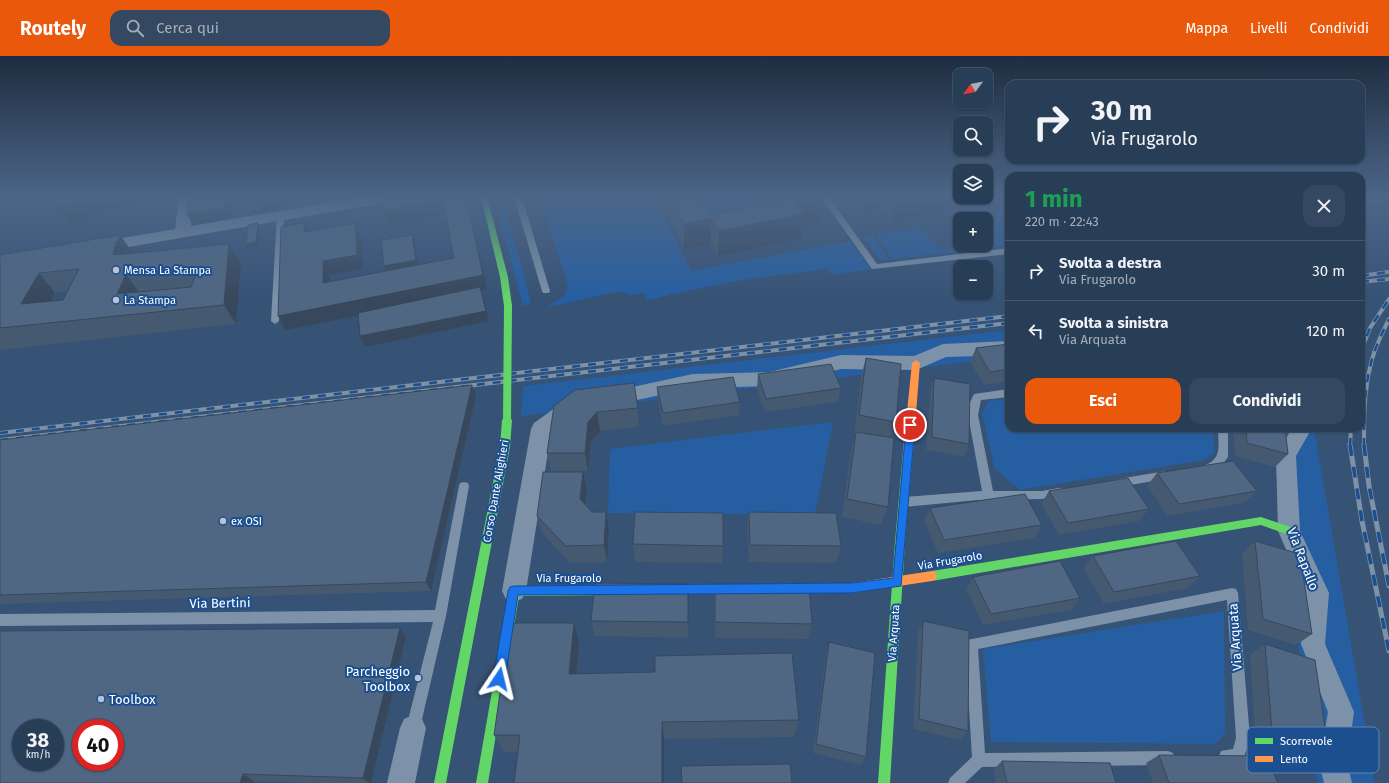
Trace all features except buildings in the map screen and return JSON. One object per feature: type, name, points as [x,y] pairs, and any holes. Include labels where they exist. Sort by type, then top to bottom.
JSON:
[{"type":"street","points":[[85,249],[188,231]]},
{"type":"street","name":"Corso Dante Alighieri","points":[[440,783],[505,447],[507,420],[508,306],[504,277],[492,231]]},
{"type":"street","points":[[482,783],[541,429],[588,393],[623,396],[693,381],[769,379],[841,362],[916,363],[943,351],[1005,348]]},
{"type":"street","name":"Via Arquata","points":[[884,783],[904,502],[916,363]]},
{"type":"street","name":"Via Rapallo","points":[[1300,432],[1286,456],[1289,531],[1317,593],[1313,644],[1341,712],[1339,727]]},
{"type":"street","name":"Via Frugarolo","points":[[648,590],[852,588],[898,582],[1261,521],[1289,531]]},
{"type":"street","name":"Via Frugarolo","points":[[514,591],[633,590]]},
{"type":"street","points":[[401,783],[414,728]]},
{"type":"street","name":"Via Rapallo","points":[[1336,773],[1338,783]]},
{"type":"lane","points":[[275,321],[279,231]]},
{"type":"lane","points":[[528,231],[546,290]]},
{"type":"lane","points":[[849,231],[875,267],[1005,251]]},
{"type":"lane","points":[[988,496],[973,415],[974,404],[977,397],[1005,394]]},
{"type":"lane","points":[[1198,470],[1214,468],[1223,457],[1223,432]]},
{"type":"lane","points":[[1104,485],[1174,474]]},
{"type":"lane","points":[[414,728],[440,616],[464,486]]},
{"type":"lane","points":[[904,502],[988,496],[1042,495],[1073,490]]},
{"type":"lane","name":"Via Arquata","points":[[979,760],[971,644],[1232,593],[1243,738],[1238,756],[1215,757]]},
{"type":"lane","name":"Via Bertini","points":[[0,620],[440,616]]},
{"type":"lane","points":[[955,783],[979,760],[1178,757]]},
{"type":"shaded area","points":[[503,231],[511,231],[530,298],[530,304],[523,306]]},
{"type":"shaded area","points":[[551,231],[672,231],[691,271],[850,241],[871,269],[832,275],[828,269],[759,278],[714,285],[647,301],[644,293],[630,295],[620,291],[549,307],[551,304],[565,296],[568,286]]},
{"type":"shaded area","points":[[895,231],[924,231],[941,250],[953,248],[953,252],[955,252],[893,259],[875,235]]},
{"type":"shaded area","points":[[993,231],[1005,231],[1005,246],[993,248]]},
{"type":"shaded area","points":[[873,236],[890,260],[879,259],[864,237]]},
{"type":"shaded area","points":[[1005,330],[1005,357],[521,416],[523,386]]},
{"type":"shaded area","points":[[1005,399],[1005,432],[1212,432],[1215,453],[1204,460],[1020,490],[995,469],[982,413],[989,401]]},
{"type":"shaded area","points":[[833,422],[815,515],[608,513],[610,449]]},
{"type":"shaded area","points":[[1271,432],[1315,432],[1365,727],[1310,727]]},
{"type":"shaded area","points":[[1224,611],[1225,734],[1215,744],[991,742],[983,649]]},
{"type":"shaded area","points":[[1316,773],[1373,773],[1375,783],[1317,783]]},
{"type":"railway","points":[[1365,275],[1388,272]]},
{"type":"railway","points":[[1365,282],[1389,279]]},
{"type":"railway","points":[[1365,341],[1370,328],[1389,299]]},
{"type":"railway","points":[[0,433],[1005,316]]},
{"type":"railway","points":[[1365,410],[1371,362],[1389,319]]},
{"type":"railway","points":[[0,440],[1005,323]]},
{"type":"railway","points":[[1350,445],[1351,432]]},
{"type":"railway","points":[[1364,432],[1364,445]]},
{"type":"railway","points":[[1350,445],[1362,521],[1389,651]]},
{"type":"railway","points":[[1364,445],[1369,486],[1389,586]]},
{"type":"traffic: fast","points":[[492,231],[504,277],[508,306]]},
{"type":"traffic: fast","points":[[507,420],[508,306]]},
{"type":"traffic: fast","points":[[440,783],[505,447],[507,420]]},
{"type":"traffic: fast","points":[[884,783],[900,542],[908,451]]},
{"type":"traffic: fast","points":[[932,576],[1261,521],[1289,531]]},
{"type":"traffic: fast","points":[[659,589],[745,589]]},
{"type":"traffic: fast","points":[[482,783],[514,591],[625,590]]},
{"type":"traffic: slow","points":[[908,451],[916,363]]},
{"type":"traffic: slow","points":[[779,588],[852,588],[932,576]]},
{"type":"place","name":"Mensa La Stampa","points":[[116,270]]},
{"type":"place","name":"La Stampa","points":[[116,300]]},
{"type":"place","name":"ex OSI","points":[[223,521]]},
{"type":"place","name":"Parcheggio Toolbox","points":[[418,678]]},
{"type":"place","name":"Toolbox","points":[[101,699]]},
{"type":"route","points":[[499,679],[514,591],[852,588],[898,582],[910,425]]}]
